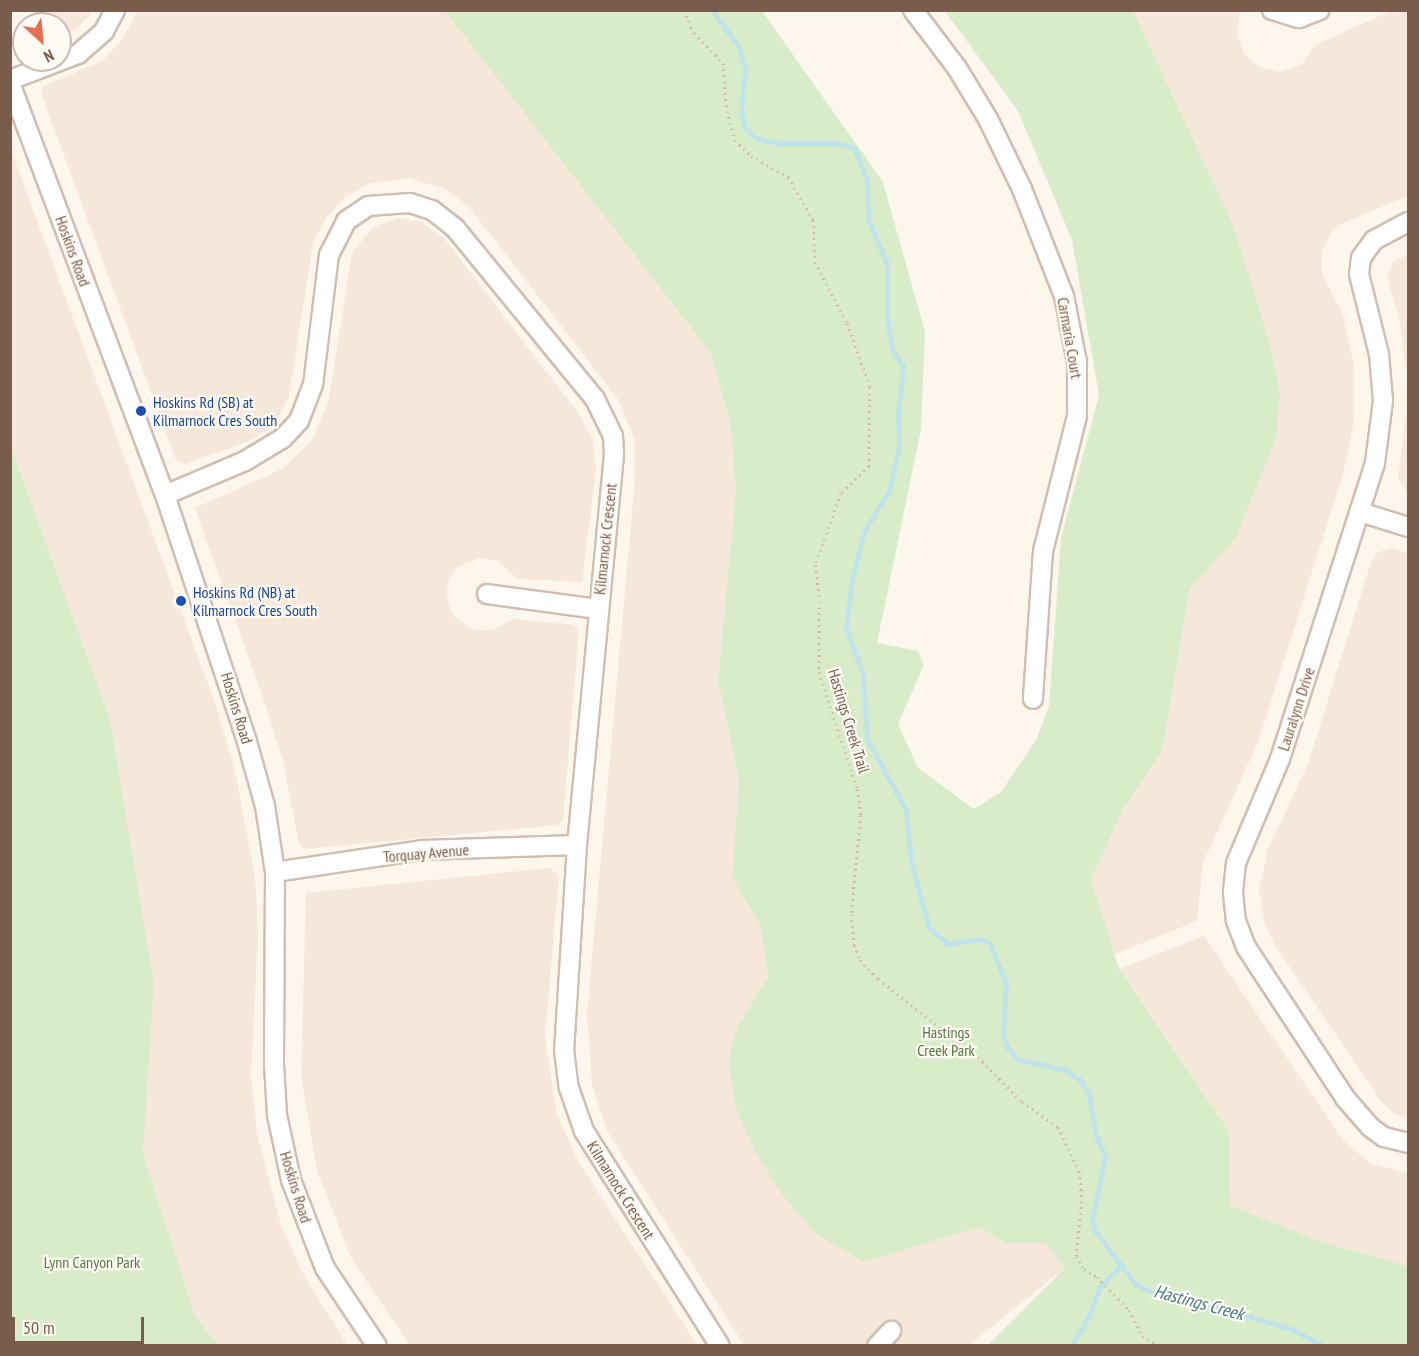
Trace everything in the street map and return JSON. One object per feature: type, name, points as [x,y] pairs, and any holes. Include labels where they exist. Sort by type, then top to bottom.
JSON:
[{"type":"street","points":[[10,81],[78,54],[104,31],[115,10]]},
{"type":"street","name":"Carmaria Court","points":[[913,10],[975,98],[1022,189],[1064,296],[1077,362],[1077,416],[1043,551],[1033,699]]},
{"type":"street","points":[[1272,10],[1299,18],[1320,10]]},
{"type":"street","name":"Hoskins Road","points":[[10,81],[165,495],[247,742],[265,806],[275,872],[274,1064],[277,1116],[288,1169],[325,1268],[377,1346]]},
{"type":"street","name":"Kilmarnock Crescent","points":[[165,495],[245,461],[283,438],[299,421],[313,385],[329,255],[337,234],[356,211],[368,206],[410,203],[432,210],[455,228],[579,378],[604,415],[613,436],[614,454],[578,845],[564,1050],[569,1088],[584,1131],[604,1167],[720,1346]]},
{"type":"street","name":"Lauralynn Drive","points":[[1402,225],[1374,240],[1361,258],[1359,274],[1379,354],[1383,401],[1375,463],[1280,759],[1244,841],[1233,893],[1236,921],[1246,947],[1345,1098],[1370,1127],[1384,1137],[1408,1143]]},
{"type":"street","points":[[1360,512],[1408,526]]},
{"type":"street","points":[[487,594],[598,609]]},
{"type":"street","name":"Torquay Avenue","points":[[275,872],[423,850],[578,845]]},
{"type":"street","points":[[877,1346],[891,1331]]},
{"type":"path","name":"Hastings Creek Trail","points":[[684,10],[694,33],[723,63],[726,105],[735,140],[751,156],[788,177],[813,220],[815,262],[847,323],[870,387],[869,466],[841,493],[815,565],[819,595],[819,672],[857,789],[861,815],[851,914],[854,945],[860,960],[878,980],[978,1057],[1022,1102],[1058,1127],[1079,1171],[1082,1201],[1076,1256],[1084,1269],[1098,1277],[1129,1310],[1142,1336],[1160,1346]]},
{"type":"shaded area","points":[[34,10],[93,11],[78,28],[72,31],[72,12],[34,12]]},
{"type":"shaded area","points":[[138,11],[445,11],[710,352],[730,421],[736,490],[718,680],[739,782],[732,877],[761,927],[768,977],[739,1024],[864,1262],[979,1227],[1005,1243],[1046,1243],[1065,1268],[969,1345],[744,1345],[607,1131],[592,1085],[587,1014],[635,479],[635,440],[617,398],[468,206],[445,189],[409,178],[371,183],[346,196],[326,218],[313,243],[289,396],[280,415],[267,430],[249,441],[185,464],[176,460],[41,93],[44,86],[102,61],[121,41]]},
{"type":"shaded area","points":[[1099,11],[1240,11],[1237,34],[1244,54],[1259,67],[1279,72],[1302,64],[1315,45],[1391,11],[1408,11],[1408,196],[1341,224],[1331,233],[1321,252],[1322,274],[1343,315],[1354,366],[1354,421],[1343,474],[1258,742],[1203,863],[1197,921],[1113,955],[1091,879],[1124,808],[1162,751],[1190,587]]},
{"type":"shaded area","points":[[11,150],[215,703],[235,770],[255,878],[258,935],[251,1074],[257,1134],[281,1225],[302,1272],[347,1345],[218,1345],[195,1316],[143,1153],[154,985],[110,719],[11,447]]},
{"type":"shaded area","points":[[399,218],[422,222],[444,238],[579,414],[593,439],[596,470],[582,582],[518,579],[498,561],[479,558],[458,567],[449,579],[446,594],[453,616],[474,630],[493,630],[513,619],[573,625],[579,629],[563,820],[557,825],[304,849],[299,844],[283,761],[263,698],[195,508],[282,469],[313,439],[329,398],[352,253],[373,227]]},
{"type":"shaded area","points":[[1408,254],[1408,380],[1399,319],[1387,277],[1394,261]]},
{"type":"shaded area","points":[[1408,400],[1408,496],[1398,477]]},
{"type":"shaded area","points":[[1392,548],[1408,553],[1408,1118],[1393,1113],[1381,1101],[1274,944],[1264,921],[1259,890],[1268,849],[1308,764],[1371,562],[1378,552]]},
{"type":"shaded area","points":[[550,868],[559,876],[545,1037],[557,1115],[579,1163],[697,1345],[410,1345],[352,1260],[317,1171],[301,1076],[306,893]]},
{"type":"shaded area","points":[[1204,936],[1342,1139],[1370,1163],[1408,1173],[1408,1266],[1322,1242],[1230,1205],[1229,1131],[1119,969]]},
{"type":"green space","name":"Hastings Creek Park","points":[[445,11],[762,11],[883,182],[925,332],[921,429],[877,643],[918,651],[924,665],[898,724],[918,768],[974,809],[1001,792],[1036,740],[1049,706],[1061,538],[1099,395],[1072,240],[1018,111],[945,11],[1133,11],[1234,227],[1271,348],[1280,392],[1276,439],[1235,539],[1190,588],[1162,751],[1124,808],[1091,879],[1119,969],[1229,1131],[1230,1205],[1322,1242],[1408,1266],[1408,1345],[988,1345],[1065,1268],[1046,1243],[1005,1243],[979,1227],[864,1262],[816,1234],[784,1197],[757,1155],[737,1111],[729,1069],[731,1045],[739,1024],[768,977],[761,927],[732,877],[739,782],[718,680],[736,490],[730,421],[710,352]]},
{"type":"green space","name":"Lynn Canyon Park","points":[[11,447],[110,719],[154,985],[143,1153],[195,1316],[218,1345],[11,1345]]},
{"type":"waterway","name":"Hastings Creek","points":[[712,10],[739,47],[745,69],[741,112],[745,128],[758,139],[778,143],[838,143],[854,148],[867,181],[868,219],[887,264],[887,317],[892,350],[903,366],[898,414],[899,446],[889,491],[864,532],[852,579],[846,628],[863,674],[867,739],[906,810],[911,862],[929,928],[948,944],[980,939],[989,942],[1006,983],[1003,1036],[1007,1047],[1017,1059],[1066,1070],[1080,1080],[1089,1094],[1095,1133],[1105,1157],[1092,1219],[1096,1232],[1135,1284],[1161,1296],[1184,1297],[1291,1329],[1324,1346]]},
{"type":"waterway","points":[[1071,1346],[1089,1316],[1099,1288],[1120,1266]]},
{"type":"place","name":"Hoskins Rd (SB) at Kilmarnock Cres South","points":[[141,411]]},
{"type":"place","name":"Hoskins Rd (NB) at Kilmarnock Cres South","points":[[181,601]]}]
